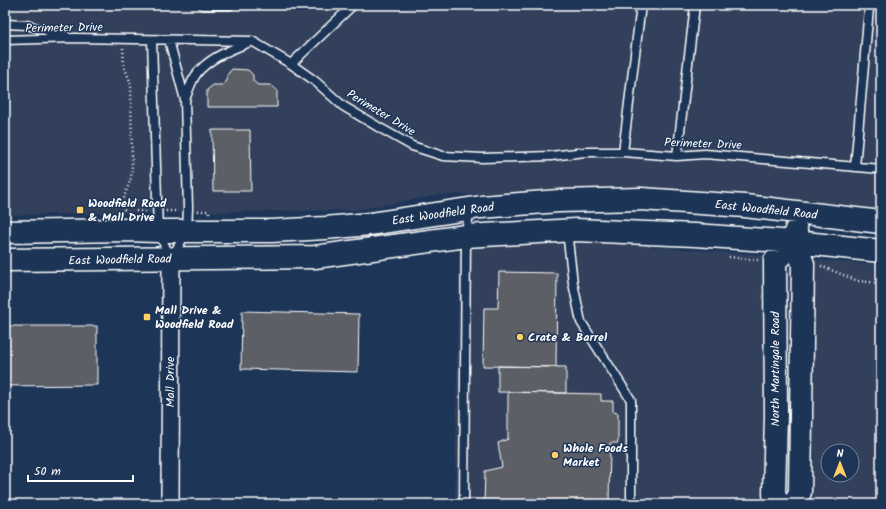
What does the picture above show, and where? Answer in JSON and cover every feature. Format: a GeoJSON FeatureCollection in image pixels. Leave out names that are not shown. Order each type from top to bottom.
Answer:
{"type":"FeatureCollection","features":[{"type":"Feature","properties":{"kind":"street","name":"East Woodfield Road"},"geometry":{"type":"LineString","coordinates":[[5,232],[125,230],[272,231],[370,224],[469,209],[559,201],[641,199],[746,206],[881,222]]}},
{"type":"Feature","properties":{"kind":"street"},"geometry":{"type":"LineString","coordinates":[[795,504],[800,492],[803,264],[795,242],[797,213]]}},
{"type":"Feature","properties":{"kind":"street","name":"East Woodfield Road"},"geometry":{"type":"LineString","coordinates":[[5,260],[315,257],[466,236],[567,230],[695,235],[795,242],[881,251]]}},
{"type":"Feature","properties":{"kind":"street","name":"North Martingale Road"},"geometry":{"type":"LineString","coordinates":[[780,504],[774,494],[776,415],[775,261],[795,242]]}},
{"type":"Feature","properties":{"kind":"street","name":"Mall Drive"},"geometry":{"type":"LineString","coordinates":[[170,504],[171,259]]}},
{"type":"Feature","properties":{"kind":"lane"},"geometry":{"type":"LineString","coordinates":[[203,5],[230,5]]}},
{"type":"Feature","properties":{"kind":"lane"},"geometry":{"type":"LineString","coordinates":[[291,64],[353,5]]}},
{"type":"Feature","properties":{"kind":"lane"},"geometry":{"type":"LineString","coordinates":[[623,152],[642,5]]}},
{"type":"Feature","properties":{"kind":"lane"},"geometry":{"type":"LineString","coordinates":[[677,156],[694,5]]}},
{"type":"Feature","properties":{"kind":"lane"},"geometry":{"type":"LineString","coordinates":[[855,167],[869,6]]}},
{"type":"Feature","properties":{"kind":"lane"},"geometry":{"type":"LineString","coordinates":[[5,24],[27,25],[74,38]]}},
{"type":"Feature","properties":{"kind":"lane","name":"Perimeter Drive"},"geometry":{"type":"LineString","coordinates":[[5,40],[74,38],[252,41],[291,64],[315,81],[343,106],[412,146],[443,156],[482,158],[551,156],[585,152],[623,152],[677,156],[705,154],[881,169]]}},
{"type":"Feature","properties":{"kind":"lane","name":"Mall Drive"},"geometry":{"type":"LineString","coordinates":[[152,40],[158,231],[171,259]]}},
{"type":"Feature","properties":{"kind":"lane","name":"Mall Drive"},"geometry":{"type":"LineString","coordinates":[[169,40],[184,100],[188,208],[187,231],[171,259]]}},
{"type":"Feature","properties":{"kind":"lane"},"geometry":{"type":"LineString","coordinates":[[184,100],[192,81],[202,68],[221,54],[252,41]]}},
{"type":"Feature","properties":{"kind":"lane"},"geometry":{"type":"LineString","coordinates":[[464,504],[466,236],[469,209]]}},
{"type":"Feature","properties":{"kind":"lane"},"geometry":{"type":"LineString","coordinates":[[567,230],[572,283],[581,322],[631,400],[631,504]]}},
{"type":"Feature","properties":{"kind":"path"},"geometry":{"type":"LineString","coordinates":[[124,60],[124,66],[131,84],[132,165],[131,178],[124,197],[124,211]]}},
{"type":"Feature","properties":{"kind":"path"},"geometry":{"type":"LineString","coordinates":[[724,256],[759,260]]}},
{"type":"Feature","properties":{"kind":"path"},"geometry":{"type":"LineString","coordinates":[[821,266],[858,281],[881,283]]}},
{"type":"Feature","properties":{"kind":"shaded area"},"geometry":{"type":"Polygon","coordinates":[[[5,5],[881,5],[881,215],[649,189],[438,195],[355,210],[5,215],[5,5]]]}},
{"type":"Feature","properties":{"kind":"shaded area"},"geometry":{"type":"Polygon","coordinates":[[[459,231],[881,265],[881,504],[455,504],[459,231]]]}},
{"type":"Feature","properties":{"kind":"building"},"geometry":{"type":"Polygon","coordinates":[[[232,69],[248,70],[253,75],[253,81],[258,85],[271,85],[277,90],[277,107],[207,107],[207,90],[213,85],[222,85],[227,81],[227,75],[232,69]]]}},
{"type":"Feature","properties":{"kind":"building"},"geometry":{"type":"Polygon","coordinates":[[[212,130],[250,130],[251,191],[213,191],[212,130]]]}},
{"type":"Feature","properties":{"kind":"building","name":"Crate & Barrel"},"geometry":{"type":"Polygon","coordinates":[[[499,272],[557,273],[556,367],[483,366],[484,308],[498,308],[499,272]]]}},
{"type":"Feature","properties":{"kind":"building"},"geometry":{"type":"Polygon","coordinates":[[[242,311],[359,314],[358,372],[241,369],[242,311]]]}},
{"type":"Feature","properties":{"kind":"building"},"geometry":{"type":"Polygon","coordinates":[[[5,326],[97,326],[97,385],[5,386],[5,326]]]}},
{"type":"Feature","properties":{"kind":"building"},"geometry":{"type":"Polygon","coordinates":[[[498,366],[566,367],[566,393],[498,392],[498,366]]]}},
{"type":"Feature","properties":{"kind":"building","name":"Whole Foods Market"},"geometry":{"type":"Polygon","coordinates":[[[508,392],[601,394],[601,401],[613,401],[613,412],[618,413],[618,443],[610,443],[609,504],[484,504],[485,471],[502,467],[498,443],[508,439],[508,392]]]}},
{"type":"Feature","properties":{"kind":"place","name":"Woodfield Road & Mall Drive"},"geometry":{"type":"Point","coordinates":[80,210]}},
{"type":"Feature","properties":{"kind":"place","name":"Mall Drive & Woodfield Road"},"geometry":{"type":"Point","coordinates":[147,317]}},
{"type":"Feature","properties":{"kind":"place","name":"Crate & Barrel"},"geometry":{"type":"Point","coordinates":[520,337]}},
{"type":"Feature","properties":{"kind":"place","name":"Whole Foods Market"},"geometry":{"type":"Point","coordinates":[555,455]}}]}
